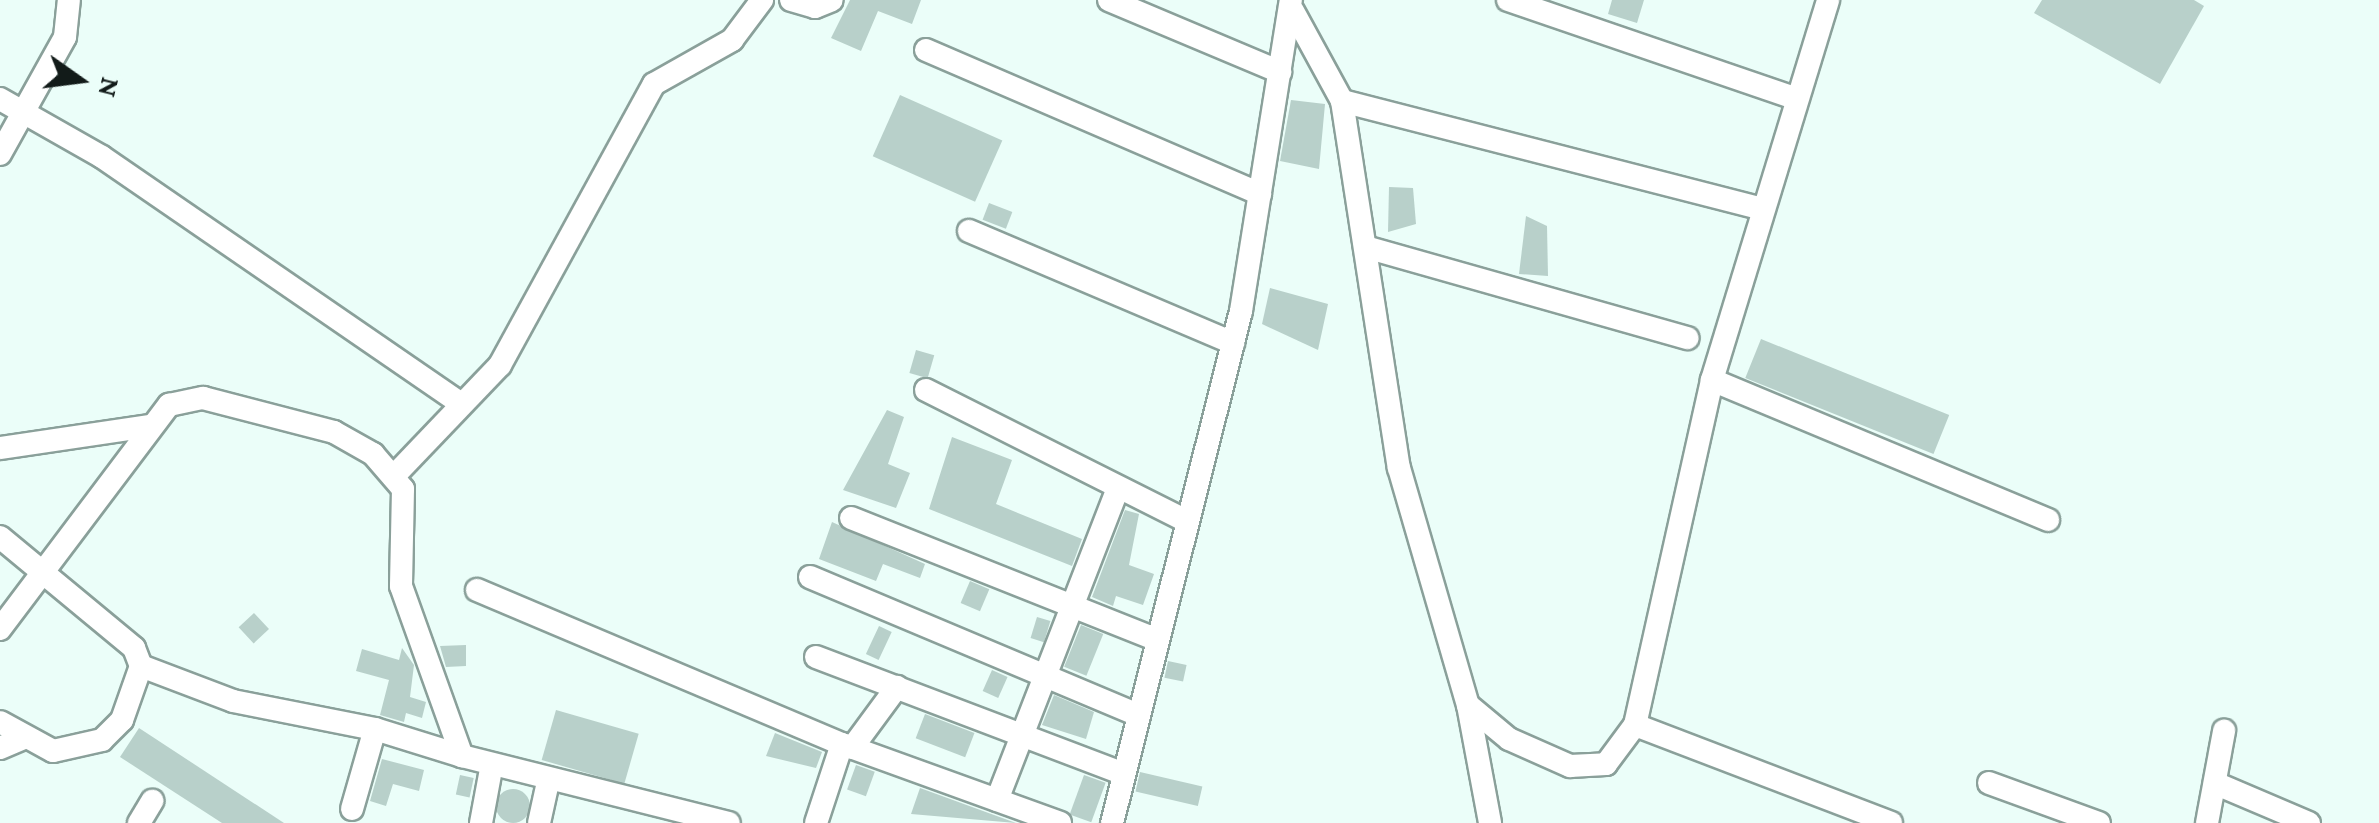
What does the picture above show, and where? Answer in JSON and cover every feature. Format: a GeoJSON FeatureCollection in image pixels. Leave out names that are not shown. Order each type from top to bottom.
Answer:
{"type":"FeatureCollection","features":[{"type":"Feature","properties":{"kind":"street"},"geometry":{"type":"LineString","coordinates":[[0,154],[64,37],[69,0]]}},
{"type":"Feature","properties":{"kind":"street"},"geometry":{"type":"LineString","coordinates":[[394,476],[539,306],[654,84],[732,40],[762,0]]}},
{"type":"Feature","properties":{"kind":"street"},"geometry":{"type":"LineString","coordinates":[[790,0],[832,0]]}},
{"type":"Feature","properties":{"kind":"street"},"geometry":{"type":"LineString","coordinates":[[1110,0],[1280,72]]}},
{"type":"Feature","properties":{"kind":"street"},"geometry":{"type":"LineString","coordinates":[[1508,0],[1796,98]]}},
{"type":"Feature","properties":{"kind":"street"},"geometry":{"type":"LineString","coordinates":[[1468,705],[1509,739],[1570,766],[1606,764],[1636,725],[1712,380],[1828,0]]}},
{"type":"Feature","properties":{"kind":"street"},"geometry":{"type":"LineString","coordinates":[[1112,823],[1233,343],[1292,6]]}},
{"type":"Feature","properties":{"kind":"street"},"geometry":{"type":"LineString","coordinates":[[1292,6],[1342,101],[1369,248],[1399,468],[1468,705],[1490,823]]}},
{"type":"Feature","properties":{"kind":"street"},"geometry":{"type":"LineString","coordinates":[[926,50],[1260,194]]}},
{"type":"Feature","properties":{"kind":"street"},"geometry":{"type":"LineString","coordinates":[[0,99],[460,403]]}},
{"type":"Feature","properties":{"kind":"street"},"geometry":{"type":"LineString","coordinates":[[1342,101],[1762,209]]}},
{"type":"Feature","properties":{"kind":"street"},"geometry":{"type":"LineString","coordinates":[[969,231],[1233,343]]}},
{"type":"Feature","properties":{"kind":"street"},"geometry":{"type":"LineString","coordinates":[[1369,248],[1688,338]]}},
{"type":"Feature","properties":{"kind":"street"},"geometry":{"type":"LineString","coordinates":[[1712,380],[2048,520]]}},
{"type":"Feature","properties":{"kind":"street"},"geometry":{"type":"LineString","coordinates":[[926,390],[1117,490],[1188,522]]}},
{"type":"Feature","properties":{"kind":"street"},"geometry":{"type":"LineString","coordinates":[[0,629],[38,569],[148,426],[169,405],[203,398],[356,441],[394,476],[406,501],[401,586],[462,756]]}},
{"type":"Feature","properties":{"kind":"street"},"geometry":{"type":"LineString","coordinates":[[0,448],[148,426]]}},
{"type":"Feature","properties":{"kind":"street"},"geometry":{"type":"LineString","coordinates":[[997,800],[1117,490]]}},
{"type":"Feature","properties":{"kind":"street"},"geometry":{"type":"LineString","coordinates":[[851,518],[1158,640]]}},
{"type":"Feature","properties":{"kind":"street"},"geometry":{"type":"LineString","coordinates":[[0,536],[134,648],[141,666],[122,720],[102,740],[63,752],[26,738],[0,722]]}},
{"type":"Feature","properties":{"kind":"street"},"geometry":{"type":"LineString","coordinates":[[810,576],[1139,715]]}},
{"type":"Feature","properties":{"kind":"street"},"geometry":{"type":"LineString","coordinates":[[477,590],[847,746],[1060,823]]}},
{"type":"Feature","properties":{"kind":"street"},"geometry":{"type":"LineString","coordinates":[[816,657],[1124,774]]}},
{"type":"Feature","properties":{"kind":"street"},"geometry":{"type":"LineString","coordinates":[[141,666],[233,700],[375,729],[492,768],[548,782],[610,812],[729,823]]}},
{"type":"Feature","properties":{"kind":"street"},"geometry":{"type":"LineString","coordinates":[[816,823],[847,746],[897,688]]}},
{"type":"Feature","properties":{"kind":"street"},"geometry":{"type":"LineString","coordinates":[[1636,725],[1891,823]]}},
{"type":"Feature","properties":{"kind":"street"},"geometry":{"type":"LineString","coordinates":[[352,808],[375,729]]}},
{"type":"Feature","properties":{"kind":"street"},"geometry":{"type":"LineString","coordinates":[[2208,823],[2224,731]]}},
{"type":"Feature","properties":{"kind":"street"},"geometry":{"type":"LineString","coordinates":[[0,748],[26,738]]}},
{"type":"Feature","properties":{"kind":"street"},"geometry":{"type":"LineString","coordinates":[[481,823],[492,768]]}},
{"type":"Feature","properties":{"kind":"street"},"geometry":{"type":"LineString","coordinates":[[540,823],[548,782]]}},
{"type":"Feature","properties":{"kind":"street"},"geometry":{"type":"LineString","coordinates":[[1989,783],[2099,823]]}},
{"type":"Feature","properties":{"kind":"street"},"geometry":{"type":"LineString","coordinates":[[2217,784],[2309,823]]}},
{"type":"Feature","properties":{"kind":"street"},"geometry":{"type":"LineString","coordinates":[[139,823],[152,801]]}},
{"type":"Feature","properties":{"kind":"building"},"geometry":{"type":"Polygon","coordinates":[[[850,0],[921,0],[912,24],[878,11],[861,51],[831,38],[850,0]]]}},
{"type":"Feature","properties":{"kind":"building"},"geometry":{"type":"Polygon","coordinates":[[[1612,0],[1644,0],[1637,23],[1608,14],[1612,0]]]}},
{"type":"Feature","properties":{"kind":"building"},"geometry":{"type":"Polygon","coordinates":[[[2042,0],[2194,0],[2204,6],[2160,84],[2034,13],[2042,0]]]}},
{"type":"Feature","properties":{"kind":"building"},"geometry":{"type":"Polygon","coordinates":[[[900,95],[1002,141],[975,202],[873,156],[900,95]]]}},
{"type":"Feature","properties":{"kind":"building"},"geometry":{"type":"Polygon","coordinates":[[[1291,100],[1325,104],[1319,169],[1280,161],[1291,100]]]}},
{"type":"Feature","properties":{"kind":"building"},"geometry":{"type":"Polygon","coordinates":[[[1389,187],[1413,188],[1416,224],[1388,232],[1389,187]]]}},
{"type":"Feature","properties":{"kind":"building"},"geometry":{"type":"Polygon","coordinates":[[[989,203],[1012,212],[1006,229],[983,220],[989,203]]]}},
{"type":"Feature","properties":{"kind":"building"},"geometry":{"type":"Polygon","coordinates":[[[1526,216],[1547,226],[1548,276],[1519,274],[1526,216]]]}},
{"type":"Feature","properties":{"kind":"building"},"geometry":{"type":"Polygon","coordinates":[[[1270,288],[1328,304],[1318,350],[1262,324],[1270,288]]]}},
{"type":"Feature","properties":{"kind":"building"},"geometry":{"type":"Polygon","coordinates":[[[1761,339],[1949,415],[1933,454],[1745,378],[1761,339]]]}},
{"type":"Feature","properties":{"kind":"building"},"geometry":{"type":"Polygon","coordinates":[[[916,350],[934,355],[928,378],[909,373],[916,350]]]}},
{"type":"Feature","properties":{"kind":"building"},"geometry":{"type":"Polygon","coordinates":[[[887,410],[904,417],[888,464],[910,473],[896,508],[843,490],[887,410]]]}},
{"type":"Feature","properties":{"kind":"building"},"geometry":{"type":"Polygon","coordinates":[[[952,437],[1012,460],[996,504],[1082,539],[1072,566],[929,509],[952,437]]]}},
{"type":"Feature","properties":{"kind":"building"},"geometry":{"type":"Polygon","coordinates":[[[1125,510],[1139,514],[1129,565],[1154,574],[1143,605],[1116,596],[1113,606],[1092,597],[1125,510]]]}},
{"type":"Feature","properties":{"kind":"building"},"geometry":{"type":"Polygon","coordinates":[[[832,522],[925,564],[920,578],[883,564],[876,581],[819,559],[832,522]]]}},
{"type":"Feature","properties":{"kind":"building"},"geometry":{"type":"Polygon","coordinates":[[[970,581],[989,589],[980,611],[961,603],[970,581]]]}},
{"type":"Feature","properties":{"kind":"building"},"geometry":{"type":"Polygon","coordinates":[[[254,613],[269,629],[254,643],[239,627],[254,613]]]}},
{"type":"Feature","properties":{"kind":"building"},"geometry":{"type":"Polygon","coordinates":[[[1037,617],[1050,621],[1044,642],[1031,638],[1037,617]]]}},
{"type":"Feature","properties":{"kind":"building"},"geometry":{"type":"Polygon","coordinates":[[[1081,625],[1103,634],[1086,676],[1064,667],[1081,625]]]}},
{"type":"Feature","properties":{"kind":"building"},"geometry":{"type":"Polygon","coordinates":[[[879,626],[892,632],[879,660],[866,654],[879,626]]]}},
{"type":"Feature","properties":{"kind":"building"},"geometry":{"type":"Polygon","coordinates":[[[466,645],[466,666],[446,667],[440,646],[466,645]]]}},
{"type":"Feature","properties":{"kind":"building"},"geometry":{"type":"Polygon","coordinates":[[[402,648],[414,665],[410,697],[426,702],[422,718],[406,713],[404,722],[380,715],[389,680],[356,671],[362,649],[399,660],[402,648]]]}},
{"type":"Feature","properties":{"kind":"building"},"geometry":{"type":"Polygon","coordinates":[[[1168,661],[1187,665],[1183,682],[1164,678],[1168,661]]]}},
{"type":"Feature","properties":{"kind":"building"},"geometry":{"type":"Polygon","coordinates":[[[992,670],[1008,677],[998,698],[983,691],[992,670]]]}},
{"type":"Feature","properties":{"kind":"building"},"geometry":{"type":"Polygon","coordinates":[[[1054,695],[1094,712],[1086,739],[1042,725],[1054,695]]]}},
{"type":"Feature","properties":{"kind":"building"},"geometry":{"type":"Polygon","coordinates":[[[556,710],[639,734],[624,784],[542,760],[556,710]]]}},
{"type":"Feature","properties":{"kind":"building"},"geometry":{"type":"Polygon","coordinates":[[[925,714],[974,733],[965,757],[916,738],[925,714]]]}},
{"type":"Feature","properties":{"kind":"building"},"geometry":{"type":"Polygon","coordinates":[[[139,728],[284,823],[222,823],[120,757],[139,728]]]}},
{"type":"Feature","properties":{"kind":"building"},"geometry":{"type":"Polygon","coordinates":[[[775,733],[822,752],[816,768],[766,756],[775,733]]]}},
{"type":"Feature","properties":{"kind":"building"},"geometry":{"type":"Polygon","coordinates":[[[382,759],[424,770],[419,791],[393,784],[386,806],[370,801],[382,759]]]}},
{"type":"Feature","properties":{"kind":"building"},"geometry":{"type":"Polygon","coordinates":[[[856,765],[875,772],[866,796],[847,789],[856,765]]]}},
{"type":"Feature","properties":{"kind":"building"},"geometry":{"type":"Polygon","coordinates":[[[1140,772],[1202,786],[1198,806],[1136,791],[1140,772]]]}},
{"type":"Feature","properties":{"kind":"building"},"geometry":{"type":"Polygon","coordinates":[[[460,775],[474,778],[470,797],[456,795],[460,775]]]}},
{"type":"Feature","properties":{"kind":"building"},"geometry":{"type":"Polygon","coordinates":[[[1084,775],[1106,783],[1091,822],[1070,814],[1084,775]]]}},
{"type":"Feature","properties":{"kind":"building"},"geometry":{"type":"Polygon","coordinates":[[[920,788],[1016,823],[911,814],[920,788]]]}},
{"type":"Feature","properties":{"kind":"building"},"geometry":{"type":"Polygon","coordinates":[[[513,789],[525,794],[530,806],[525,818],[513,823],[501,818],[496,806],[501,794],[513,789]]]}}]}
